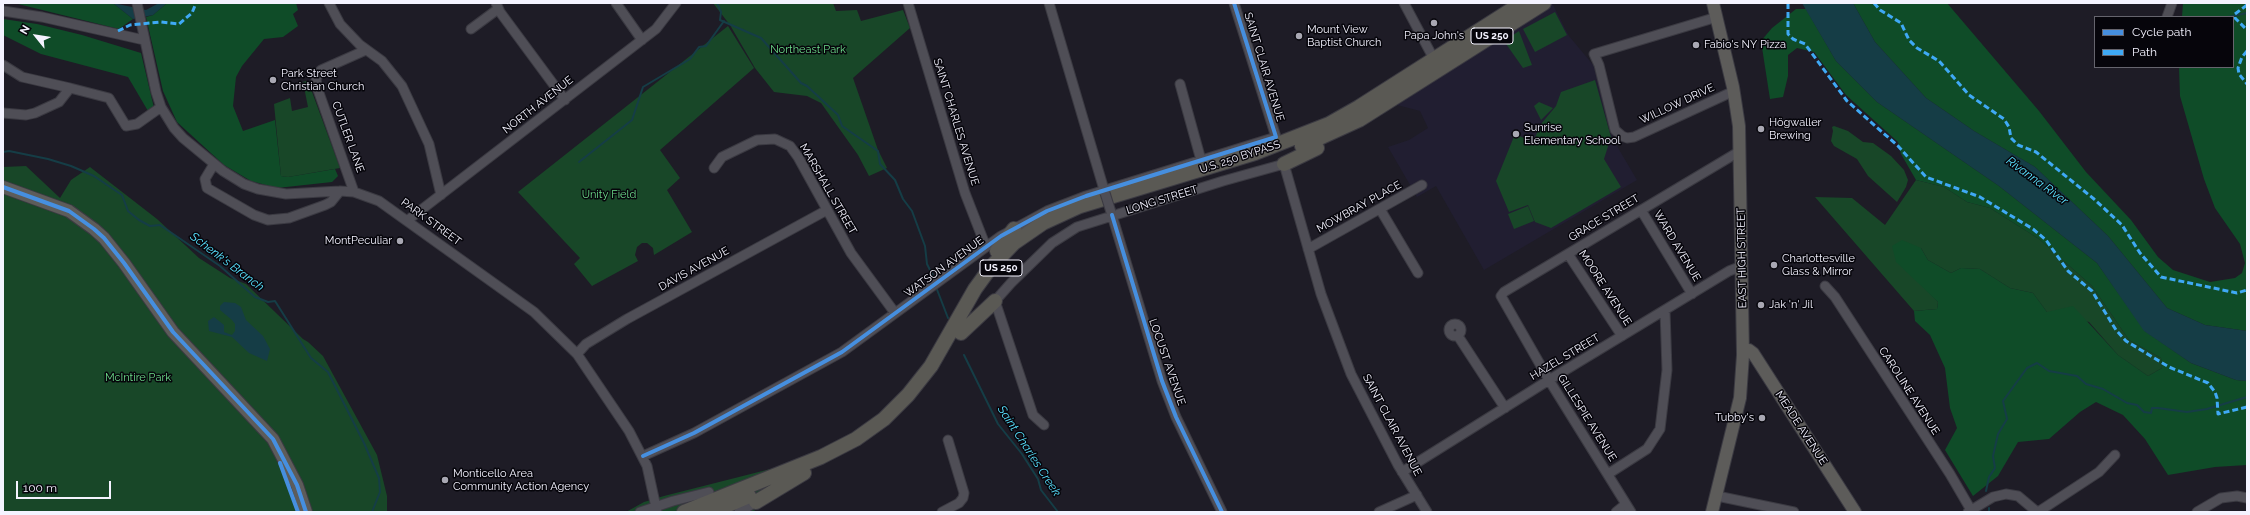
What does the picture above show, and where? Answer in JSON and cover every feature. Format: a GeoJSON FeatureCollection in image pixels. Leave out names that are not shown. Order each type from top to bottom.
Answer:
{"type":"FeatureCollection","features":[{"type":"Feature","properties":{"kind":"highway","name":"US 250"},"geometry":{"type":"LineString","coordinates":[[1437,64],[1522,3]]}},
{"type":"Feature","properties":{"kind":"highway","name":"US 250"},"geometry":{"type":"LineString","coordinates":[[712,512],[848,453],[894,421],[931,381],[961,333],[980,297],[999,270],[1023,246],[1052,227],[1083,214],[1290,151],[1359,114],[1437,64],[1544,3]]}},
{"type":"Feature","properties":{"kind":"highway"},"geometry":{"type":"LineString","coordinates":[[1276,137],[1324,121],[1344,111],[1359,114]]}},
{"type":"Feature","properties":{"kind":"highway"},"geometry":{"type":"LineString","coordinates":[[1284,164],[1330,141],[1359,114]]}},
{"type":"Feature","properties":{"kind":"highway","name":"U.S. 250 BYPASS"},"geometry":{"type":"LineString","coordinates":[[979,282],[1010,247],[1043,223],[1080,206],[1292,140],[1329,124],[1359,114]]}},
{"type":"Feature","properties":{"kind":"highway"},"geometry":{"type":"LineString","coordinates":[[979,282],[998,249],[1014,228]]}},
{"type":"Feature","properties":{"kind":"highway","name":"US 250"},"geometry":{"type":"LineString","coordinates":[[684,512],[784,472],[856,439],[895,409],[931,366],[979,282]]}},
{"type":"Feature","properties":{"kind":"highway"},"geometry":{"type":"LineString","coordinates":[[961,333],[996,300]]}},
{"type":"Feature","properties":{"kind":"highway"},"geometry":{"type":"LineString","coordinates":[[709,492],[784,472]]}},
{"type":"Feature","properties":{"kind":"highway"},"geometry":{"type":"LineString","coordinates":[[756,502],[804,473]]}},
{"type":"Feature","properties":{"kind":"main road","name":"EAST HIGH STREET"},"geometry":{"type":"LineString","coordinates":[[1712,512],[1740,398],[1743,350],[1740,152],[1734,91],[1713,3]]}},
{"type":"Feature","properties":{"kind":"main road"},"geometry":{"type":"LineString","coordinates":[[3,187],[58,206],[94,229],[117,254],[173,332],[204,367],[255,418],[273,439],[284,457],[297,485],[306,512]]}},
{"type":"Feature","properties":{"kind":"main road","name":"MEADE AVENUE"},"geometry":{"type":"LineString","coordinates":[[1743,350],[1749,350],[1753,353],[1855,512]]}},
{"type":"Feature","properties":{"kind":"main road"},"geometry":{"type":"LineString","coordinates":[[255,418],[279,461],[298,512]]}},
{"type":"Feature","properties":{"kind":"street","name":"PARK STREET"},"geometry":{"type":"LineString","coordinates":[[137,3],[144,40],[161,107],[183,138],[214,164],[244,184],[273,193],[354,192],[380,201],[534,312],[577,354],[629,431],[643,456],[651,480],[657,509]]}},
{"type":"Feature","properties":{"kind":"street"},"geometry":{"type":"LineString","coordinates":[[329,3],[340,24],[366,50],[387,67],[402,86],[427,139],[441,195]]}},
{"type":"Feature","properties":{"kind":"street"},"geometry":{"type":"LineString","coordinates":[[616,3],[642,40]]}},
{"type":"Feature","properties":{"kind":"street","name":"NORTH AVENUE"},"geometry":{"type":"LineString","coordinates":[[408,220],[642,40],[664,22],[676,3]]}},
{"type":"Feature","properties":{"kind":"street","name":"SAINT CHARLES AVENUE"},"geometry":{"type":"LineString","coordinates":[[908,3],[965,193],[986,247]]}},
{"type":"Feature","properties":{"kind":"street","name":"LOCUST AVENUE"},"geometry":{"type":"LineString","coordinates":[[1049,3],[1162,381],[1176,417],[1222,512]]}},
{"type":"Feature","properties":{"kind":"street","name":"SAINT CLAIR AVENUE"},"geometry":{"type":"LineString","coordinates":[[1234,3],[1276,137]]}},
{"type":"Feature","properties":{"kind":"street"},"geometry":{"type":"LineString","coordinates":[[1404,3],[1437,64]]}},
{"type":"Feature","properties":{"kind":"street"},"geometry":{"type":"LineString","coordinates":[[2167,16],[2172,3]]}},
{"type":"Feature","properties":{"kind":"street"},"geometry":{"type":"LineString","coordinates":[[471,29],[497,6],[565,100]]}},
{"type":"Feature","properties":{"kind":"street"},"geometry":{"type":"LineString","coordinates":[[3,11],[42,17],[144,40]]}},
{"type":"Feature","properties":{"kind":"street","name":"WILLOW DRIVE"},"geometry":{"type":"LineString","coordinates":[[1717,16],[1594,54],[1599,65],[1616,130],[1622,136],[1627,138],[1634,137],[1734,91]]}},
{"type":"Feature","properties":{"kind":"street","name":"CUTLER LANE"},"geometry":{"type":"LineString","coordinates":[[354,192],[316,79],[321,70],[366,50]]}},
{"type":"Feature","properties":{"kind":"street"},"geometry":{"type":"LineString","coordinates":[[3,65],[22,76],[109,98],[126,126],[130,127],[137,124],[161,107]]}},
{"type":"Feature","properties":{"kind":"street"},"geometry":{"type":"LineString","coordinates":[[1180,84],[1201,160]]}},
{"type":"Feature","properties":{"kind":"street"},"geometry":{"type":"LineString","coordinates":[[3,113],[26,115],[35,113],[59,102],[70,88]]}},
{"type":"Feature","properties":{"kind":"street","name":"WATSON AVENUE"},"geometry":{"type":"LineString","coordinates":[[643,456],[694,433],[795,379],[854,345],[895,313],[1014,228],[1066,202],[1276,137]]}},
{"type":"Feature","properties":{"kind":"street","name":"MARSHALL STREET"},"geometry":{"type":"LineString","coordinates":[[714,168],[722,157],[757,140],[768,138],[783,142],[795,151],[851,253],[895,313]]}},
{"type":"Feature","properties":{"kind":"street","name":"GRACE STREET"},"geometry":{"type":"LineString","coordinates":[[1511,316],[1501,298],[1502,294],[1740,152]]}},
{"type":"Feature","properties":{"kind":"street"},"geometry":{"type":"LineString","coordinates":[[214,164],[205,179],[208,188],[254,215],[268,220],[289,218],[325,205],[330,202],[340,191]]}},
{"type":"Feature","properties":{"kind":"street","name":"SAINT CLAIR AVENUE"},"geometry":{"type":"LineString","coordinates":[[1284,164],[1322,294],[1351,374],[1402,472],[1427,512]]}},
{"type":"Feature","properties":{"kind":"street","name":"LONG STREET"},"geometry":{"type":"LineString","coordinates":[[996,300],[1027,265],[1052,243],[1077,227],[1111,214],[1284,164]]}},
{"type":"Feature","properties":{"kind":"street","name":"MOWBRAY PLACE"},"geometry":{"type":"LineString","coordinates":[[1308,249],[1422,185]]}},
{"type":"Feature","properties":{"kind":"street"},"geometry":{"type":"LineString","coordinates":[[1380,209],[1418,273]]}},
{"type":"Feature","properties":{"kind":"street","name":"DAVIS AVENUE"},"geometry":{"type":"LineString","coordinates":[[577,354],[586,344],[627,319],[827,210]]}},
{"type":"Feature","properties":{"kind":"street","name":"WARD AVENUE"},"geometry":{"type":"LineString","coordinates":[[1641,210],[1692,294]]}},
{"type":"Feature","properties":{"kind":"street","name":"MOORE AVENUE"},"geometry":{"type":"LineString","coordinates":[[1568,254],[1622,336]]}},
{"type":"Feature","properties":{"kind":"street","name":"HAZEL STREET"},"geometry":{"type":"LineString","coordinates":[[1402,472],[1549,380],[1729,271],[1742,266]]}},
{"type":"Feature","properties":{"kind":"street","name":"CAROLINE AVENUE"},"geometry":{"type":"LineString","coordinates":[[1825,286],[1835,297],[1950,474],[1969,511]]}},
{"type":"Feature","properties":{"kind":"street"},"geometry":{"type":"LineString","coordinates":[[996,300],[1033,415],[1044,425]]}},
{"type":"Feature","properties":{"kind":"street"},"geometry":{"type":"LineString","coordinates":[[1608,474],[1647,449],[1660,428],[1667,370],[1668,343],[1664,311]]}},
{"type":"Feature","properties":{"kind":"street","name":"GILLESPIE AVENUE"},"geometry":{"type":"LineString","coordinates":[[1511,316],[1629,508]]}},
{"type":"Feature","properties":{"kind":"street"},"geometry":{"type":"LineString","coordinates":[[1458,336],[1505,408]]}},
{"type":"Feature","properties":{"kind":"street"},"geometry":{"type":"LineString","coordinates":[[942,512],[959,503],[963,498],[964,493],[948,440]]}},
{"type":"Feature","properties":{"kind":"street"},"geometry":{"type":"LineString","coordinates":[[1969,511],[1993,497],[2006,494],[2018,496],[2037,512],[2099,472],[2115,455]]}},
{"type":"Feature","properties":{"kind":"street"},"geometry":{"type":"LineString","coordinates":[[640,512],[657,509],[709,492]]}},
{"type":"Feature","properties":{"kind":"street"},"geometry":{"type":"LineString","coordinates":[[1379,512],[1417,495]]}},
{"type":"Feature","properties":{"kind":"street"},"geometry":{"type":"LineString","coordinates":[[1717,496],[1794,512]]}},
{"type":"Feature","properties":{"kind":"street"},"geometry":{"type":"LineString","coordinates":[[2197,512],[2221,498],[2237,496],[2247,498]]}},
{"type":"Feature","properties":{"kind":"street"},"geometry":{"type":"LineString","coordinates":[[739,512],[756,502]]}},
{"type":"Feature","properties":{"kind":"street"},"geometry":{"type":"LineString","coordinates":[[1616,512],[1629,508]]}},
{"type":"Feature","properties":{"kind":"shaded area","name":"Sunrise Elementary School"},"geometry":{"type":"Polygon","coordinates":[[[1552,3],[1569,36],[1594,66],[1614,141],[1637,180],[1484,270],[1436,186],[1417,197],[1388,147],[1409,140],[1428,128],[1420,111],[1397,105],[1552,3]]]}},
{"type":"Feature","properties":{"kind":"green space"},"geometry":{"type":"Polygon","coordinates":[[[14,3],[113,3],[133,19],[119,29],[14,3]]]}},
{"type":"Feature","properties":{"kind":"green space"},"geometry":{"type":"Polygon","coordinates":[[[167,3],[296,3],[298,10],[293,14],[298,26],[283,37],[264,39],[242,66],[236,77],[233,106],[243,131],[275,120],[281,176],[288,177],[335,169],[338,176],[332,182],[277,188],[251,181],[224,165],[177,122],[163,91],[146,17],[153,15],[167,3]]]}},
{"type":"Feature","properties":{"kind":"green space","name":"Northeast Park"},"geometry":{"type":"Polygon","coordinates":[[[713,3],[833,3],[836,11],[857,10],[861,21],[903,10],[910,28],[853,78],[878,150],[887,168],[869,176],[858,155],[821,103],[807,96],[774,92],[755,68],[730,25],[713,3]]]}},
{"type":"Feature","properties":{"kind":"green space"},"geometry":{"type":"Polygon","coordinates":[[[1853,3],[1947,3],[2039,111],[2086,172],[2131,220],[2158,257],[2173,270],[2210,282],[2235,278],[2242,273],[2245,263],[2240,244],[2215,208],[2204,179],[2180,96],[2179,68],[2234,68],[2234,16],[2182,16],[2183,3],[2247,3],[2247,331],[2205,325],[2167,308],[2108,236],[2035,167],[1974,131],[1926,98],[1875,42],[1853,3]]]}},
{"type":"Feature","properties":{"kind":"green space"},"geometry":{"type":"Polygon","coordinates":[[[1796,9],[1806,9],[1836,61],[1877,102],[1999,186],[2097,263],[2145,331],[2191,363],[2236,380],[2247,381],[2247,465],[2215,467],[2168,475],[2145,439],[2123,415],[2096,402],[2080,412],[2049,439],[2018,442],[1998,476],[1973,496],[1945,450],[1957,428],[1950,408],[1945,368],[1930,335],[1915,321],[1914,311],[1937,309],[1938,302],[1896,262],[1892,246],[1902,240],[1921,248],[1928,260],[1951,273],[1961,268],[1980,269],[2010,288],[2033,293],[2047,312],[2073,306],[2118,355],[2148,376],[2162,368],[2161,358],[2129,340],[2092,286],[2039,239],[1990,208],[1967,202],[1944,187],[1916,180],[1901,154],[1898,142],[1846,95],[1814,52],[1797,48],[1788,55],[1788,76],[1783,97],[1770,99],[1761,41],[1772,28],[1796,9]]]}},
{"type":"Feature","properties":{"kind":"green space"},"geometry":{"type":"Polygon","coordinates":[[[1555,12],[1567,35],[1535,52],[1523,29],[1555,12]]]}},
{"type":"Feature","properties":{"kind":"green space"},"geometry":{"type":"Polygon","coordinates":[[[3,19],[37,24],[82,35],[141,53],[154,108],[148,111],[128,77],[41,54],[3,35],[3,19]]]}},
{"type":"Feature","properties":{"kind":"green space","name":"Unity Field"},"geometry":{"type":"Polygon","coordinates":[[[728,26],[754,68],[660,150],[680,178],[667,190],[692,232],[654,255],[653,248],[647,243],[642,243],[637,247],[635,255],[638,261],[592,286],[574,264],[580,258],[518,192],[728,26]]]}},
{"type":"Feature","properties":{"kind":"green space"},"geometry":{"type":"Polygon","coordinates":[[[1519,31],[1532,65],[1523,68],[1504,41],[1519,31]]]}},
{"type":"Feature","properties":{"kind":"green space"},"geometry":{"type":"Polygon","coordinates":[[[1595,80],[1611,137],[1604,159],[1621,187],[1551,228],[1535,222],[1528,205],[1509,212],[1496,181],[1515,134],[1533,142],[1541,124],[1556,106],[1561,92],[1595,80]]]}},
{"type":"Feature","properties":{"kind":"green space"},"geometry":{"type":"Polygon","coordinates":[[[308,81],[340,168],[288,177],[281,176],[274,104],[290,98],[292,111],[308,107],[303,82],[308,81]]]}},
{"type":"Feature","properties":{"kind":"green space"},"geometry":{"type":"Polygon","coordinates":[[[1539,102],[1553,108],[1541,120],[1534,106],[1539,102]]]}},
{"type":"Feature","properties":{"kind":"green space"},"geometry":{"type":"Polygon","coordinates":[[[1834,126],[1848,131],[1863,142],[1873,143],[1891,156],[1904,170],[1908,180],[1906,187],[1897,202],[1868,176],[1857,159],[1834,146],[1831,141],[1833,131],[1832,127],[1834,126]]]}},
{"type":"Feature","properties":{"kind":"green space","name":"McIntire Park"},"geometry":{"type":"Polygon","coordinates":[[[26,166],[60,198],[71,180],[90,167],[157,219],[199,258],[230,278],[246,284],[303,339],[323,356],[377,455],[387,496],[387,512],[3,512],[3,167],[26,166]]]}},
{"type":"Feature","properties":{"kind":"green space"},"geometry":{"type":"Polygon","coordinates":[[[1916,180],[1944,187],[1967,202],[1990,208],[2039,239],[2092,286],[2129,340],[2161,358],[2162,368],[2148,376],[2118,355],[2089,322],[2047,312],[2033,293],[2010,288],[1980,269],[1961,268],[1951,273],[1928,260],[1921,248],[1920,283],[1938,302],[1937,309],[1914,311],[1815,197],[1852,198],[1885,225],[1916,180]]]}},
{"type":"Feature","properties":{"kind":"green space"},"geometry":{"type":"Polygon","coordinates":[[[1528,206],[1534,221],[1514,229],[1508,214],[1528,206]]]}},
{"type":"Feature","properties":{"kind":"green space"},"geometry":{"type":"Polygon","coordinates":[[[794,463],[802,482],[752,512],[626,512],[644,502],[664,496],[794,463]]]}},
{"type":"Feature","properties":{"kind":"water"},"geometry":{"type":"Polygon","coordinates":[[[113,3],[146,10],[159,3],[167,3],[153,15],[133,19],[113,3]]]}},
{"type":"Feature","properties":{"kind":"water","name":"Rivanna River"},"geometry":{"type":"Polygon","coordinates":[[[1802,3],[1853,3],[1875,42],[1926,98],[1974,131],[2035,167],[2108,236],[2167,308],[2205,325],[2247,331],[2247,381],[2236,380],[2191,363],[2144,331],[2097,263],[1999,186],[1877,102],[1836,61],[1802,3]]]}},
{"type":"Feature","properties":{"kind":"water"},"geometry":{"type":"Polygon","coordinates":[[[224,302],[235,303],[241,307],[246,320],[263,336],[270,349],[267,361],[249,353],[232,337],[209,331],[208,321],[214,317],[224,325],[224,332],[232,335],[235,331],[235,324],[220,310],[220,306],[224,302]]]}},
{"type":"Feature","properties":{"kind":"waterway","name":"Saint Charles Creek"},"geometry":{"type":"LineString","coordinates":[[717,3],[721,12],[720,20],[761,38],[801,83],[807,86],[838,115],[842,126],[878,151],[880,164],[895,180],[903,199],[912,211],[925,246],[927,264],[934,278]]}},
{"type":"Feature","properties":{"kind":"waterway"},"geometry":{"type":"LineString","coordinates":[[2233,16],[2247,13]]}},
{"type":"Feature","properties":{"kind":"waterway"},"geometry":{"type":"LineString","coordinates":[[579,162],[632,120],[643,87],[690,59],[699,47],[706,46],[724,21]]}},
{"type":"Feature","properties":{"kind":"waterway","name":"Schenk's Branch"},"geometry":{"type":"LineString","coordinates":[[3,152],[9,151],[48,159],[71,166],[94,176],[122,195],[128,211],[139,220],[150,226],[160,225],[220,266],[255,297],[268,302],[275,301],[311,358],[328,372],[364,443],[379,478],[380,492],[372,512]]}},
{"type":"Feature","properties":{"kind":"waterway","name":"Saint Charles Creek"},"geometry":{"type":"LineString","coordinates":[[936,287],[948,318]]}},
{"type":"Feature","properties":{"kind":"waterway","name":"Saint Charles Creek"},"geometry":{"type":"LineString","coordinates":[[964,355],[998,424],[1022,454],[1038,479],[1041,490],[1058,512]]}},
{"type":"Feature","properties":{"kind":"waterway"},"geometry":{"type":"LineString","coordinates":[[1986,491],[1989,477],[1995,468],[1993,456],[1998,434],[2007,419],[2003,401],[2027,368],[2037,363],[2049,371],[2077,376],[2086,384],[2103,389],[2127,403],[2137,405],[2144,412],[2151,413],[2152,408],[2187,412],[2207,409],[2247,397]]}},
{"type":"Feature","properties":{"kind":"marked path"},"geometry":{"type":"LineString","coordinates":[[118,31],[130,25],[161,22],[179,24],[192,13],[196,3]]}},
{"type":"Feature","properties":{"kind":"marked path"},"geometry":{"type":"LineString","coordinates":[[1788,3],[1788,34],[1793,39],[1805,44],[1847,101],[1898,146],[1926,177],[1980,197],[2033,229],[2046,240],[2068,271],[2092,291],[2116,330],[2126,341],[2169,367],[2208,383],[2215,392],[2217,398],[2218,414],[2247,407]]}},
{"type":"Feature","properties":{"kind":"marked path"},"geometry":{"type":"LineString","coordinates":[[1874,3],[1880,10],[1901,23],[1909,40],[1917,48],[1939,61],[1969,95],[2004,119],[2009,127],[2011,138],[2018,145],[2036,152],[2094,199],[2122,225],[2140,253],[2161,277],[2237,293],[2247,290]]}},
{"type":"Feature","properties":{"kind":"marked path"},"geometry":{"type":"LineString","coordinates":[[2247,5],[2235,14],[2235,18],[2247,30]]}},
{"type":"Feature","properties":{"kind":"marked path"},"geometry":{"type":"LineString","coordinates":[[2247,51],[2242,57],[2238,68],[2239,74],[2247,84]]}},
{"type":"Feature","properties":{"kind":"cycle path"},"geometry":{"type":"LineString","coordinates":[[643,456],[694,433],[842,352],[1001,236],[1047,211],[1086,196],[1276,137],[1234,3]]}},
{"type":"Feature","properties":{"kind":"cycle path"},"geometry":{"type":"LineString","coordinates":[[3,187],[69,211],[104,238],[124,263],[173,332],[273,439],[297,485],[306,512]]}},
{"type":"Feature","properties":{"kind":"cycle path"},"geometry":{"type":"LineString","coordinates":[[1112,215],[1162,381],[1176,417],[1222,512]]}},
{"type":"Feature","properties":{"kind":"cycle path"},"geometry":{"type":"LineString","coordinates":[[280,463],[298,512]]}},
{"type":"Feature","properties":{"kind":"place","name":"Papa John's"},"geometry":{"type":"Point","coordinates":[1434,23]}},
{"type":"Feature","properties":{"kind":"place","name":"Mount View Baptist Church"},"geometry":{"type":"Point","coordinates":[1299,36]}},
{"type":"Feature","properties":{"kind":"place","name":"Fabio's NY Pizza"},"geometry":{"type":"Point","coordinates":[1696,45]}},
{"type":"Feature","properties":{"kind":"place","name":"Park Street Christian Church"},"geometry":{"type":"Point","coordinates":[273,80]}},
{"type":"Feature","properties":{"kind":"place","name":"Högwaller Brewing"},"geometry":{"type":"Point","coordinates":[1761,129]}},
{"type":"Feature","properties":{"kind":"place","name":"Sunrise Elementary School"},"geometry":{"type":"Point","coordinates":[1516,134]}},
{"type":"Feature","properties":{"kind":"place","name":"MontPeculiar"},"geometry":{"type":"Point","coordinates":[400,241]}},
{"type":"Feature","properties":{"kind":"place","name":"Charlottesville Glass & Mirror"},"geometry":{"type":"Point","coordinates":[1774,265]}},
{"type":"Feature","properties":{"kind":"place","name":"Jak 'n' Jil"},"geometry":{"type":"Point","coordinates":[1761,305]}},
{"type":"Feature","properties":{"kind":"place","name":"Tubby's"},"geometry":{"type":"Point","coordinates":[1762,418]}},
{"type":"Feature","properties":{"kind":"place","name":"Monticello Area Community Action Agency"},"geometry":{"type":"Point","coordinates":[445,480]}}]}
